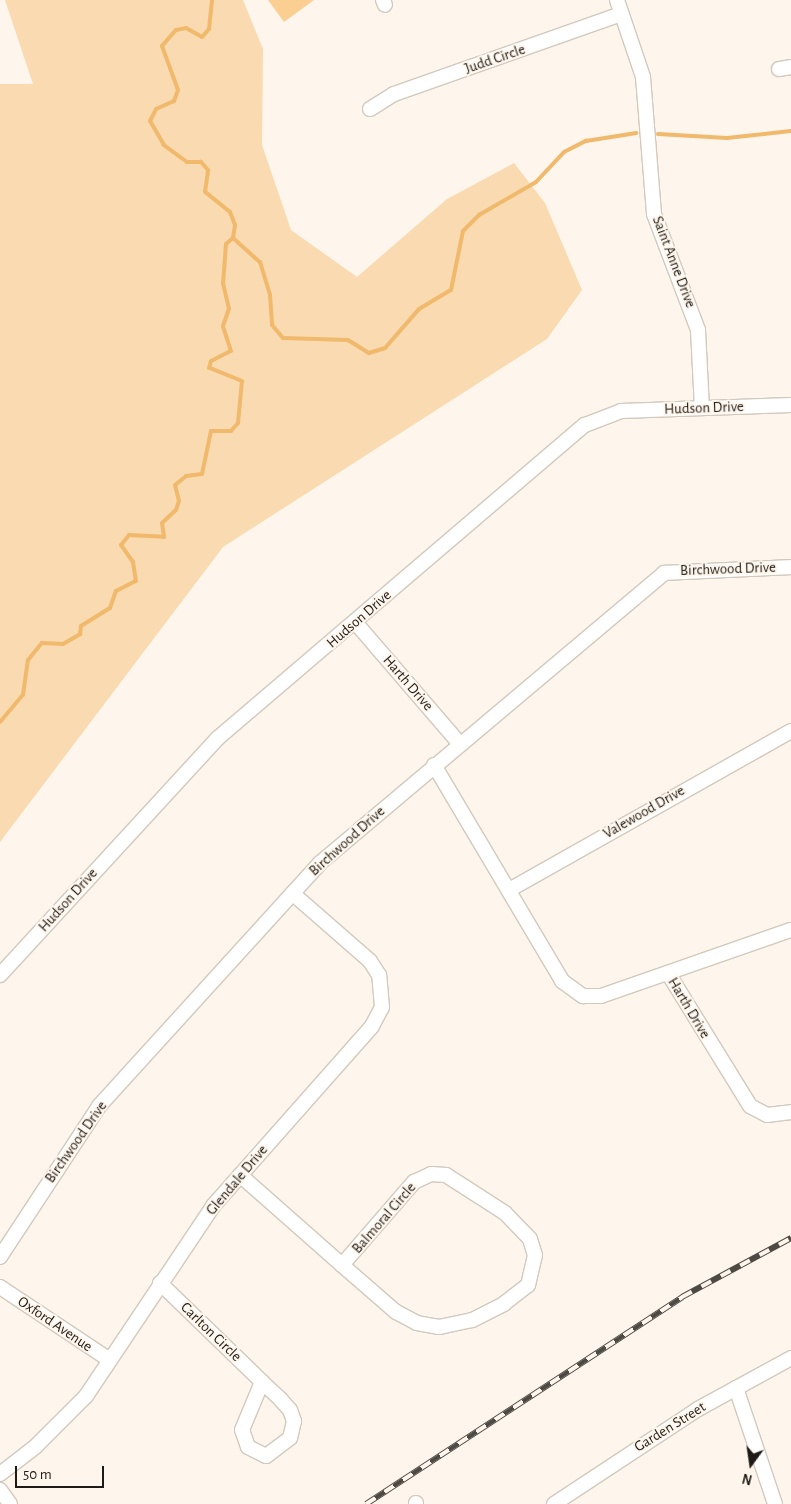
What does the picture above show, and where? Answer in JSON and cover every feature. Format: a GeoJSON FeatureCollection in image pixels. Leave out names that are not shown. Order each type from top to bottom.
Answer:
{"type":"FeatureCollection","features":[{"type":"Feature","properties":{"kind":"street","name":"Saint Anne Drive"},"geometry":{"type":"LineString","coordinates":[[617,0],[643,77],[654,214],[698,330],[702,408]]}},
{"type":"Feature","properties":{"kind":"street","name":"Judd Circle"},"geometry":{"type":"LineString","coordinates":[[370,109],[394,94],[621,14]]}},
{"type":"Feature","properties":{"kind":"street","name":"Hudson Drive"},"geometry":{"type":"LineString","coordinates":[[0,976],[218,738],[585,425],[622,411],[791,405]]}},
{"type":"Feature","properties":{"kind":"street","name":"Birchwood Drive"},"geometry":{"type":"LineString","coordinates":[[0,1257],[99,1106],[292,893],[434,764],[664,573],[791,567]]}},
{"type":"Feature","properties":{"kind":"street","name":"Harth Drive"},"geometry":{"type":"LineString","coordinates":[[356,622],[460,744]]}},
{"type":"Feature","properties":{"kind":"street","name":"Valewood Drive"},"geometry":{"type":"LineString","coordinates":[[512,895],[791,731]]}},
{"type":"Feature","properties":{"kind":"street","name":"Harth Drive"},"geometry":{"type":"LineString","coordinates":[[434,764],[562,981],[583,996],[601,996],[668,973],[750,1106],[767,1115],[791,1112]]}},
{"type":"Feature","properties":{"kind":"street","name":"Glendale Drive"},"geometry":{"type":"LineString","coordinates":[[0,1474],[65,1420],[110,1360],[160,1283],[240,1175],[372,1026],[382,1008],[380,975],[370,961],[292,893]]}},
{"type":"Feature","properties":{"kind":"street"},"geometry":{"type":"LineString","coordinates":[[668,973],[791,930]]}},
{"type":"Feature","properties":{"kind":"street","name":"Balmoral Circle"},"geometry":{"type":"LineString","coordinates":[[240,1175],[342,1265],[396,1312],[417,1323],[438,1327],[472,1320],[504,1304],[528,1286],[535,1255],[530,1239],[504,1212],[446,1175],[431,1174],[414,1182],[342,1265]]}},
{"type":"Feature","properties":{"kind":"street","name":"Carlton Circle"},"geometry":{"type":"LineString","coordinates":[[160,1283],[262,1382],[294,1421],[290,1438],[266,1456],[248,1446],[242,1430],[262,1382]]}},
{"type":"Feature","properties":{"kind":"street","name":"Oxford Avenue"},"geometry":{"type":"LineString","coordinates":[[0,1287],[110,1360]]}},
{"type":"Feature","properties":{"kind":"street","name":"Garden Street"},"geometry":{"type":"LineString","coordinates":[[554,1504],[736,1388],[791,1358]]}},
{"type":"Feature","properties":{"kind":"street"},"geometry":{"type":"LineString","coordinates":[[736,1388],[775,1504]]}},
{"type":"Feature","properties":{"kind":"street"},"geometry":{"type":"LineString","coordinates":[[0,1490],[10,1504]]}},
{"type":"Feature","properties":{"kind":"shaded area"},"geometry":{"type":"Polygon","coordinates":[[[5,0],[243,0],[263,49],[262,145],[291,230],[357,277],[447,199],[514,163],[545,203],[582,290],[547,339],[223,547],[0,842],[0,84],[33,84],[5,0]]]}},
{"type":"Feature","properties":{"kind":"building"},"geometry":{"type":"Polygon","coordinates":[[[268,0],[314,0],[284,22],[268,0]]]}},
{"type":"Feature","properties":{"kind":"waterway"},"geometry":{"type":"LineString","coordinates":[[0,722],[23,695],[28,660],[42,643],[63,644],[80,634],[81,626],[110,608],[116,591],[136,581],[133,562],[121,545],[129,535],[164,537],[162,523],[176,510],[179,501],[175,485],[186,476],[202,474],[211,431],[231,431],[238,423],[242,381],[209,368],[211,361],[231,351],[223,326],[229,309],[223,284],[226,244],[233,238],[235,225],[230,212],[205,192],[208,170],[201,162],[187,162],[164,145],[150,121],[156,109],[174,101],[178,90],[162,46],[176,30],[186,28],[202,37],[209,29],[212,0]]}},
{"type":"Feature","properties":{"kind":"waterway"},"geometry":{"type":"LineString","coordinates":[[658,134],[727,138],[791,131]]}},
{"type":"Feature","properties":{"kind":"waterway"},"geometry":{"type":"LineString","coordinates":[[233,238],[260,262],[270,295],[272,325],[283,338],[348,340],[369,353],[385,348],[419,309],[451,290],[463,231],[479,215],[536,182],[564,152],[586,141],[636,133]]}},
{"type":"Feature","properties":{"kind":"railway"},"geometry":{"type":"LineString","coordinates":[[366,1504],[682,1297],[791,1238]]}}]}
